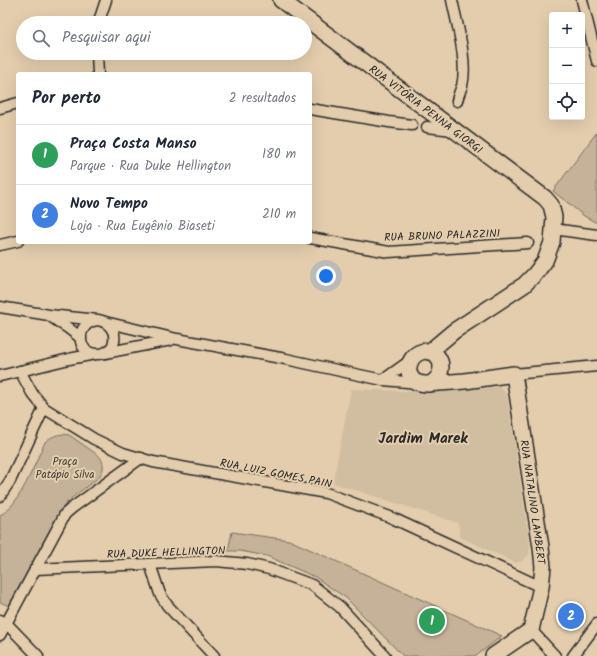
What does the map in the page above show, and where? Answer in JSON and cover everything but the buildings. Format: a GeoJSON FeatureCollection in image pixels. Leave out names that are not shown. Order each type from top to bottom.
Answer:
{"type":"FeatureCollection","features":[{"type":"Feature","properties":{"kind":"street"},"geometry":{"type":"LineString","coordinates":[[101,16],[106,0]]}},
{"type":"Feature","properties":{"kind":"street","name":"RUA VITÓRIA PENNA GIORGI"},"geometry":{"type":"LineString","coordinates":[[281,0],[302,16]]}},
{"type":"Feature","properties":{"kind":"street"},"geometry":{"type":"LineString","coordinates":[[452,0],[464,65],[462,85],[457,100]]}},
{"type":"Feature","properties":{"kind":"street"},"geometry":{"type":"LineString","coordinates":[[582,0],[597,61]]}},
{"type":"Feature","properties":{"kind":"street","name":"RUA VITÓRIA PENNA GIORGI"},"geometry":{"type":"LineString","coordinates":[[312,23],[545,198],[551,205],[554,217],[552,242],[545,261],[524,285],[454,331],[436,359]]}},
{"type":"Feature","properties":{"kind":"street"},"geometry":{"type":"LineString","coordinates":[[97,60],[98,72]]}},
{"type":"Feature","properties":{"kind":"street"},"geometry":{"type":"LineString","coordinates":[[0,108],[16,104]]}},
{"type":"Feature","properties":{"kind":"street"},"geometry":{"type":"LineString","coordinates":[[312,109],[412,125]]}},
{"type":"Feature","properties":{"kind":"street"},"geometry":{"type":"LineString","coordinates":[[427,127],[453,130]]}},
{"type":"Feature","properties":{"kind":"street"},"geometry":{"type":"LineString","coordinates":[[553,229],[597,235]]}},
{"type":"Feature","properties":{"kind":"street","name":"RUA BRUNO PALAZZINI"},"geometry":{"type":"LineString","coordinates":[[312,238],[389,252],[528,243]]}},
{"type":"Feature","properties":{"kind":"street"},"geometry":{"type":"LineString","coordinates":[[0,245],[16,241]]}},
{"type":"Feature","properties":{"kind":"street"},"geometry":{"type":"LineString","coordinates":[[0,308],[102,321],[177,339],[286,359],[350,374],[384,380],[426,384],[597,366]]}},
{"type":"Feature","properties":{"kind":"street"},"geometry":{"type":"LineString","coordinates":[[49,315],[81,338]]}},
{"type":"Feature","properties":{"kind":"street"},"geometry":{"type":"LineString","coordinates":[[94,321],[102,321],[108,324],[112,329],[114,339],[113,345],[105,353],[98,354],[84,348],[81,338],[82,330],[87,324],[94,321]]}},
{"type":"Feature","properties":{"kind":"street"},"geometry":{"type":"LineString","coordinates":[[0,376],[68,359],[177,339]]}},
{"type":"Feature","properties":{"kind":"street"},"geometry":{"type":"LineString","coordinates":[[68,359],[84,348]]}},
{"type":"Feature","properties":{"kind":"street"},"geometry":{"type":"LineString","coordinates":[[384,380],[411,360],[413,356],[421,352],[436,359],[450,379],[465,380]]}},
{"type":"Feature","properties":{"kind":"street"},"geometry":{"type":"LineString","coordinates":[[411,360],[409,370],[410,375],[416,382],[426,384],[438,378],[440,374],[436,359]]}},
{"type":"Feature","properties":{"kind":"street","name":"RUA LUIZ GOMES PAIN"},"geometry":{"type":"LineString","coordinates":[[20,371],[32,393],[44,408],[94,439],[123,453],[172,465],[326,493],[390,517],[541,587]]}},
{"type":"Feature","properties":{"kind":"street","name":"RUA NATALINO LAMBERT"},"geometry":{"type":"LineString","coordinates":[[514,374],[543,567],[541,587],[531,630]]}},
{"type":"Feature","properties":{"kind":"street"},"geometry":{"type":"LineString","coordinates":[[0,496],[10,481],[44,408]]}},
{"type":"Feature","properties":{"kind":"street"},"geometry":{"type":"LineString","coordinates":[[0,635],[3,622],[35,569],[65,514],[141,458]]}},
{"type":"Feature","properties":{"kind":"street","name":"RUA DUKE HELLINGTON"},"geometry":{"type":"LineString","coordinates":[[35,569],[216,561],[247,564],[269,569],[312,585],[340,607],[385,656]]}},
{"type":"Feature","properties":{"kind":"street"},"geometry":{"type":"LineString","coordinates":[[150,564],[160,594],[167,605],[214,656]]}},
{"type":"Feature","properties":{"kind":"street"},"geometry":{"type":"LineString","coordinates":[[3,622],[38,656]]}},
{"type":"Feature","properties":{"kind":"street"},"geometry":{"type":"LineString","coordinates":[[573,656],[597,624]]}},
{"type":"Feature","properties":{"kind":"street"},"geometry":{"type":"LineString","coordinates":[[494,656],[531,630],[556,656]]}},
{"type":"Feature","properties":{"kind":"shaded area"},"geometry":{"type":"Polygon","coordinates":[[[499,386],[507,395],[530,545],[529,555],[522,561],[516,563],[460,537],[458,523],[333,483],[351,389],[430,392],[499,386]]]}},
{"type":"Feature","properties":{"kind":"green space"},"geometry":{"type":"Polygon","coordinates":[[[597,132],[597,223],[584,216],[553,191],[597,132]]]}},
{"type":"Feature","properties":{"kind":"green space","name":"Praça Patápio Silva"},"geometry":{"type":"Polygon","coordinates":[[[63,434],[69,435],[98,455],[102,460],[103,469],[98,478],[69,500],[59,513],[9,606],[0,602],[0,515],[14,503],[26,483],[45,442],[53,436],[63,434]]]}},
{"type":"Feature","properties":{"kind":"green space"},"geometry":{"type":"Polygon","coordinates":[[[232,532],[289,540],[502,636],[476,656],[403,656],[346,598],[315,577],[267,556],[240,551],[228,551],[232,532]]]}},
{"type":"Feature","properties":{"kind":"place","name":"Novo Tempo"},"geometry":{"type":"Point","coordinates":[571,616]}},
{"type":"Feature","properties":{"kind":"place","name":"Praça Costa Manso"},"geometry":{"type":"Point","coordinates":[432,621]}},
{"type":"Feature","properties":{"kind":"district","name":"Jardim Marek"},"geometry":{"type":"Point","coordinates":[423,438]}}]}
